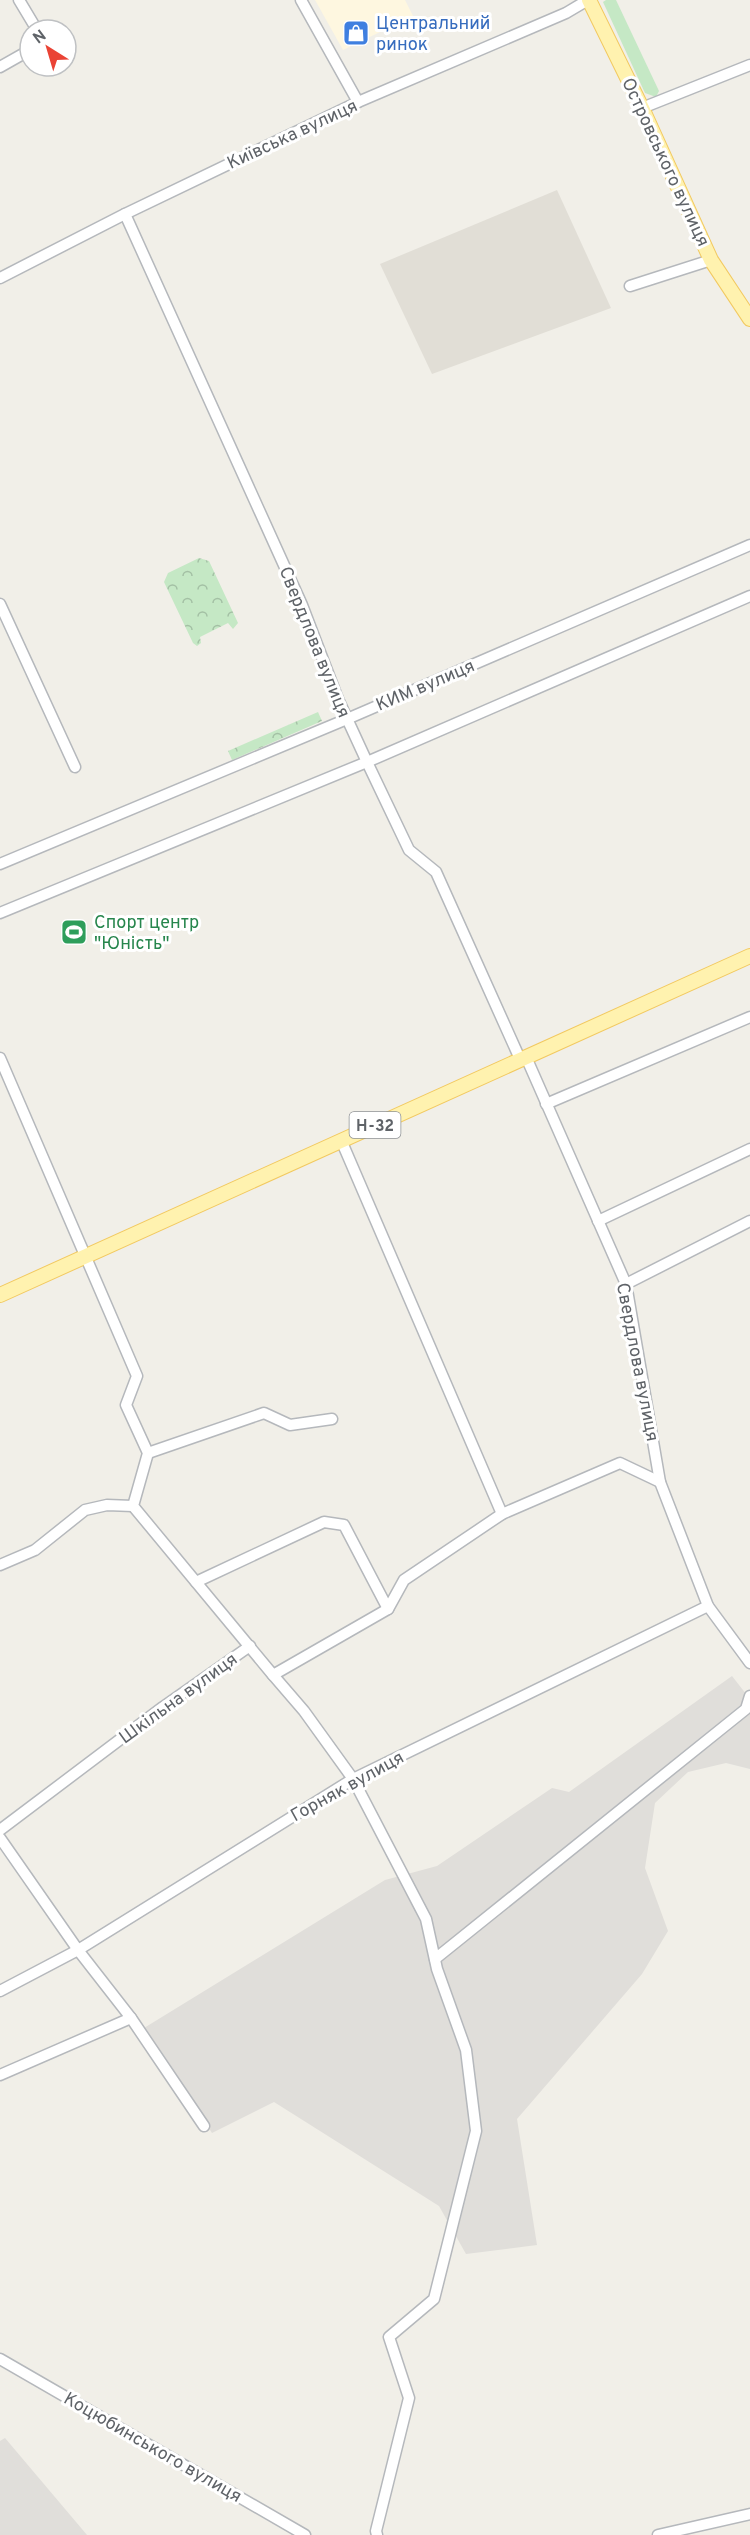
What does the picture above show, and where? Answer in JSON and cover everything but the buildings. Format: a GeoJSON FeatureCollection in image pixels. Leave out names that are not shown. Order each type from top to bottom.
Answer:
{"type":"FeatureCollection","features":[{"type":"Feature","properties":{"kind":"main road","name":"Островського вулиця"},"geometry":{"type":"LineString","coordinates":[[588,0],[642,108],[711,260],[749,317]]}},
{"type":"Feature","properties":{"kind":"main road","name":"Н-32"},"geometry":{"type":"LineString","coordinates":[[0,1294],[750,956]]}},
{"type":"Feature","properties":{"kind":"street"},"geometry":{"type":"LineString","coordinates":[[20,0],[30,18]]}},
{"type":"Feature","properties":{"kind":"street"},"geometry":{"type":"LineString","coordinates":[[301,0],[358,102]]}},
{"type":"Feature","properties":{"kind":"street","name":"Київська вулиця"},"geometry":{"type":"LineString","coordinates":[[0,278],[125,214],[358,102],[566,13],[588,0]]}},
{"type":"Feature","properties":{"kind":"street"},"geometry":{"type":"LineString","coordinates":[[0,67],[18,57]]}},
{"type":"Feature","properties":{"kind":"street"},"geometry":{"type":"LineString","coordinates":[[642,108],[750,65]]}},
{"type":"Feature","properties":{"kind":"street","name":"Свердлова вулиця"},"geometry":{"type":"LineString","coordinates":[[125,214],[302,605],[347,719],[367,762],[409,850],[436,872],[546,1104],[626,1284],[660,1482],[708,1606],[750,1663]]}},
{"type":"Feature","properties":{"kind":"street"},"geometry":{"type":"LineString","coordinates":[[630,286],[711,260]]}},
{"type":"Feature","properties":{"kind":"street","name":"КИМ вулиця"},"geometry":{"type":"LineString","coordinates":[[0,864],[347,719],[750,545]]}},
{"type":"Feature","properties":{"kind":"street"},"geometry":{"type":"LineString","coordinates":[[0,913],[367,762],[750,596]]}},
{"type":"Feature","properties":{"kind":"street"},"geometry":{"type":"LineString","coordinates":[[0,604],[75,767]]}},
{"type":"Feature","properties":{"kind":"street"},"geometry":{"type":"LineString","coordinates":[[546,1104],[750,1017]]}},
{"type":"Feature","properties":{"kind":"street"},"geometry":{"type":"LineString","coordinates":[[0,1058],[137,1376],[126,1405],[148,1453],[133,1506]]}},
{"type":"Feature","properties":{"kind":"street"},"geometry":{"type":"LineString","coordinates":[[341,1140],[502,1514]]}},
{"type":"Feature","properties":{"kind":"street"},"geometry":{"type":"LineString","coordinates":[[598,1221],[750,1149]]}},
{"type":"Feature","properties":{"kind":"street"},"geometry":{"type":"LineString","coordinates":[[626,1284],[750,1221]]}},
{"type":"Feature","properties":{"kind":"street"},"geometry":{"type":"LineString","coordinates":[[148,1453],[264,1413],[290,1425],[332,1419]]}},
{"type":"Feature","properties":{"kind":"street"},"geometry":{"type":"LineString","coordinates":[[273,1675],[388,1609],[404,1580],[502,1514],[620,1462],[660,1482]]}},
{"type":"Feature","properties":{"kind":"street"},"geometry":{"type":"LineString","coordinates":[[0,1565],[34,1550],[85,1510],[107,1505],[133,1506],[250,1646]]}},
{"type":"Feature","properties":{"kind":"street"},"geometry":{"type":"LineString","coordinates":[[196,1582],[324,1522],[344,1525],[388,1609]]}},
{"type":"Feature","properties":{"kind":"street","name":"Горняк вулиця"},"geometry":{"type":"LineString","coordinates":[[0,1991],[78,1950],[353,1779],[708,1606]]}},
{"type":"Feature","properties":{"kind":"street","name":"Шкільна вулиця"},"geometry":{"type":"LineString","coordinates":[[0,1830],[163,1707],[250,1646],[304,1711],[353,1779],[426,1918],[435,1959],[466,2050],[476,2131],[434,2299],[389,2337],[409,2398],[376,2531],[377,2535]]}},
{"type":"Feature","properties":{"kind":"street"},"geometry":{"type":"LineString","coordinates":[[435,1959],[746,1709],[750,1696]]}},
{"type":"Feature","properties":{"kind":"street"},"geometry":{"type":"LineString","coordinates":[[0,1838],[78,1950],[131,2018],[204,2127]]}},
{"type":"Feature","properties":{"kind":"street"},"geometry":{"type":"LineString","coordinates":[[0,2075],[131,2018]]}},
{"type":"Feature","properties":{"kind":"street","name":"Коцюбинського вулиця"},"geometry":{"type":"LineString","coordinates":[[0,2360],[305,2535]]}},
{"type":"Feature","properties":{"kind":"street"},"geometry":{"type":"LineString","coordinates":[[658,2535],[750,2514]]}},
{"type":"Feature","properties":{"kind":"shaded area","name":"Центральний ринок"},"geometry":{"type":"Polygon","coordinates":[[[315,0],[405,0],[413,16],[343,50],[315,0]]]}},
{"type":"Feature","properties":{"kind":"shaded area"},"geometry":{"type":"Polygon","coordinates":[[[557,190],[611,308],[432,374],[380,264],[557,190]]]}},
{"type":"Feature","properties":{"kind":"shaded area"},"geometry":{"type":"Polygon","coordinates":[[[732,1676],[750,1699],[750,1769],[726,1763],[688,1772],[655,1803],[645,1868],[668,1931],[642,1974],[517,2119],[537,2245],[466,2254],[439,2206],[274,2102],[212,2133],[144,2028],[385,1880],[437,1866],[552,1788],[569,1792],[732,1676]]]}},
{"type":"Feature","properties":{"kind":"shaded area"},"geometry":{"type":"Polygon","coordinates":[[[5,2438],[87,2535],[0,2535],[0,2441],[5,2438]]]}},
{"type":"Feature","properties":{"kind":"green space"},"geometry":{"type":"Polygon","coordinates":[[[616,0],[659,91],[656,97],[645,93],[603,2],[616,0]]]}},
{"type":"Feature","properties":{"kind":"green space"},"geometry":{"type":"Polygon","coordinates":[[[199,558],[209,561],[238,623],[233,629],[228,623],[200,637],[201,643],[197,646],[193,643],[164,582],[168,573],[199,558]]]}},
{"type":"Feature","properties":{"kind":"green space"},"geometry":{"type":"Polygon","coordinates":[[[318,712],[322,721],[232,760],[228,751],[318,712]]]}},
{"type":"Feature","properties":{"kind":"place","name":"Центральний ринок"},"geometry":{"type":"Point","coordinates":[356,33]}},
{"type":"Feature","properties":{"kind":"place","name":"Спорт центр \"Юність\""},"geometry":{"type":"Point","coordinates":[74,932]}}]}
